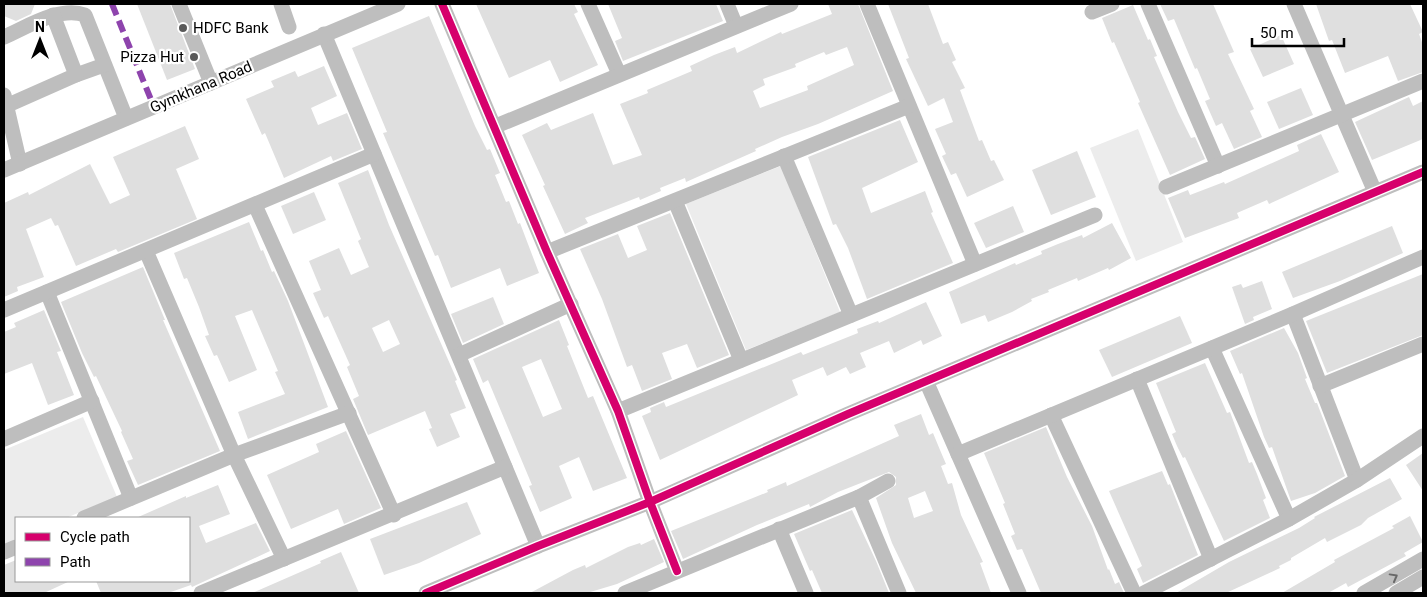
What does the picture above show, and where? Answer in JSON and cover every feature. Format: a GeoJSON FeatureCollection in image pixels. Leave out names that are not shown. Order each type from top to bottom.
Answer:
{"type":"FeatureCollection","features":[{"type":"Feature","properties":{"kind":"street"},"geometry":{"type":"LineString","coordinates":[[281,4],[289,27]]}},
{"type":"Feature","properties":{"kind":"street","name":"Gymkhana Road"},"geometry":{"type":"LineString","coordinates":[[4,170],[398,4]]}},
{"type":"Feature","properties":{"kind":"street"},"geometry":{"type":"LineString","coordinates":[[442,4],[618,411],[650,502],[678,571]]}},
{"type":"Feature","properties":{"kind":"street"},"geometry":{"type":"LineString","coordinates":[[588,4],[619,74]]}},
{"type":"Feature","properties":{"kind":"street"},"geometry":{"type":"LineString","coordinates":[[726,4],[736,26]]}},
{"type":"Feature","properties":{"kind":"street"},"geometry":{"type":"LineString","coordinates":[[496,126],[791,4]]}},
{"type":"Feature","properties":{"kind":"street"},"geometry":{"type":"LineString","coordinates":[[867,4],[974,264]]}},
{"type":"Feature","properties":{"kind":"street"},"geometry":{"type":"LineString","coordinates":[[1092,12],[1112,4]]}},
{"type":"Feature","properties":{"kind":"street"},"geometry":{"type":"LineString","coordinates":[[1148,4],[1218,166]]}},
{"type":"Feature","properties":{"kind":"street"},"geometry":{"type":"LineString","coordinates":[[1294,4],[1375,192]]}},
{"type":"Feature","properties":{"kind":"street"},"geometry":{"type":"LineString","coordinates":[[184,5],[211,83]]}},
{"type":"Feature","properties":{"kind":"street"},"geometry":{"type":"LineString","coordinates":[[4,37],[53,16],[71,13],[85,15],[126,118]]}},
{"type":"Feature","properties":{"kind":"street"},"geometry":{"type":"LineString","coordinates":[[53,16],[76,75]]}},
{"type":"Feature","properties":{"kind":"street"},"geometry":{"type":"LineString","coordinates":[[324,34],[538,546]]}},
{"type":"Feature","properties":{"kind":"street"},"geometry":{"type":"LineString","coordinates":[[20,164],[5,100],[104,65]]}},
{"type":"Feature","properties":{"kind":"street"},"geometry":{"type":"LineString","coordinates":[[1166,187],[1341,116],[1423,80]]}},
{"type":"Feature","properties":{"kind":"street"},"geometry":{"type":"LineString","coordinates":[[548,252],[909,106]]}},
{"type":"Feature","properties":{"kind":"street"},"geometry":{"type":"LineString","coordinates":[[4,310],[374,154]]}},
{"type":"Feature","properties":{"kind":"street"},"geometry":{"type":"LineString","coordinates":[[784,156],[850,315]]}},
{"type":"Feature","properties":{"kind":"street"},"geometry":{"type":"LineString","coordinates":[[426,593],[650,502],[926,381],[1423,172]]}},
{"type":"Feature","properties":{"kind":"street"},"geometry":{"type":"LineString","coordinates":[[675,200],[741,360]]}},
{"type":"Feature","properties":{"kind":"street"},"geometry":{"type":"LineString","coordinates":[[255,205],[394,514]]}},
{"type":"Feature","properties":{"kind":"street"},"geometry":{"type":"LineString","coordinates":[[618,411],[1095,215]]}},
{"type":"Feature","properties":{"kind":"street"},"geometry":{"type":"LineString","coordinates":[[146,251],[234,455],[284,559]]}},
{"type":"Feature","properties":{"kind":"street"},"geometry":{"type":"LineString","coordinates":[[958,454],[1293,314],[1423,257]]}},
{"type":"Feature","properties":{"kind":"street"},"geometry":{"type":"LineString","coordinates":[[47,292],[131,498]]}},
{"type":"Feature","properties":{"kind":"street"},"geometry":{"type":"LineString","coordinates":[[459,355],[571,304]]}},
{"type":"Feature","properties":{"kind":"street"},"geometry":{"type":"LineString","coordinates":[[1293,314],[1357,480]]}},
{"type":"Feature","properties":{"kind":"street"},"geometry":{"type":"LineString","coordinates":[[1320,386],[1423,344]]}},
{"type":"Feature","properties":{"kind":"street"},"geometry":{"type":"LineString","coordinates":[[1212,348],[1290,519]]}},
{"type":"Feature","properties":{"kind":"street"},"geometry":{"type":"LineString","coordinates":[[1137,379],[1211,559]]}},
{"type":"Feature","properties":{"kind":"street"},"geometry":{"type":"LineString","coordinates":[[926,381],[1019,593]]}},
{"type":"Feature","properties":{"kind":"street"},"geometry":{"type":"LineString","coordinates":[[4,439],[92,401]]}},
{"type":"Feature","properties":{"kind":"street"},"geometry":{"type":"LineString","coordinates":[[86,517],[234,455],[349,413]]}},
{"type":"Feature","properties":{"kind":"street"},"geometry":{"type":"LineString","coordinates":[[1051,415],[1134,593]]}},
{"type":"Feature","properties":{"kind":"street"},"geometry":{"type":"LineString","coordinates":[[1144,593],[1290,519],[1357,480],[1423,436]]}},
{"type":"Feature","properties":{"kind":"street"},"geometry":{"type":"LineString","coordinates":[[201,593],[505,467]]}},
{"type":"Feature","properties":{"kind":"street"},"geometry":{"type":"LineString","coordinates":[[625,593],[653,588],[678,571],[859,497],[888,482]]}},
{"type":"Feature","properties":{"kind":"street"},"geometry":{"type":"LineString","coordinates":[[859,497],[899,593]]}},
{"type":"Feature","properties":{"kind":"street"},"geometry":{"type":"LineString","coordinates":[[779,529],[806,593]]}},
{"type":"Feature","properties":{"kind":"street"},"geometry":{"type":"LineString","coordinates":[[1364,593],[1423,559]]}},
{"type":"Feature","properties":{"kind":"street"},"geometry":{"type":"LineString","coordinates":[[1396,593],[1423,577]]}},
{"type":"Feature","properties":{"kind":"shaded area"},"geometry":{"type":"Polygon","coordinates":[[[1138,129],[1183,242],[1136,261],[1090,148],[1138,129]]]}},
{"type":"Feature","properties":{"kind":"shaded area"},"geometry":{"type":"Polygon","coordinates":[[[781,166],[840,312],[746,350],[686,204],[781,166]]]}},
{"type":"Feature","properties":{"kind":"shaded area"},"geometry":{"type":"Polygon","coordinates":[[[83,417],[117,497],[68,517],[15,517],[15,539],[4,544],[4,450],[83,417]]]}},
{"type":"Feature","properties":{"kind":"building"},"geometry":{"type":"Polygon","coordinates":[[[4,4],[35,4],[31,14],[16,21],[4,16],[4,4]]]}},
{"type":"Feature","properties":{"kind":"building"},"geometry":{"type":"Polygon","coordinates":[[[137,4],[170,4],[195,69],[167,80],[137,4]]]}},
{"type":"Feature","properties":{"kind":"building"},"geometry":{"type":"Polygon","coordinates":[[[476,4],[574,4],[578,12],[574,14],[598,65],[560,82],[550,60],[509,78],[476,4]]]}},
{"type":"Feature","properties":{"kind":"building"},"geometry":{"type":"Polygon","coordinates":[[[608,4],[716,4],[723,21],[623,61],[615,41],[622,38],[608,4]]]}},
{"type":"Feature","properties":{"kind":"building"},"geometry":{"type":"Polygon","coordinates":[[[828,4],[858,4],[893,91],[818,124],[782,137],[755,149],[756,151],[686,182],[685,178],[660,188],[661,191],[640,200],[639,197],[585,218],[588,223],[565,234],[522,135],[547,123],[551,130],[593,113],[613,165],[642,155],[620,104],[648,93],[647,90],[692,71],[690,66],[714,55],[735,47],[737,53],[781,32],[782,34],[832,14],[828,4]],[[847,47],[826,55],[824,52],[795,64],[796,67],[763,79],[765,85],[753,91],[760,108],[808,90],[807,86],[854,65],[847,47]]]}},
{"type":"Feature","properties":{"kind":"building"},"geometry":{"type":"Polygon","coordinates":[[[888,4],[928,4],[943,44],[948,42],[956,60],[952,62],[965,88],[960,90],[979,141],[982,140],[991,161],[994,160],[1004,180],[967,197],[956,173],[951,175],[942,156],[946,154],[935,129],[953,122],[944,98],[928,106],[906,59],[909,58],[888,4]]]}},
{"type":"Feature","properties":{"kind":"building"},"geometry":{"type":"Polygon","coordinates":[[[1160,4],[1213,4],[1234,52],[1228,54],[1254,109],[1250,111],[1262,137],[1234,149],[1222,123],[1216,126],[1205,101],[1210,99],[1197,68],[1195,69],[1174,19],[1168,21],[1160,4]]]}},
{"type":"Feature","properties":{"kind":"building"},"geometry":{"type":"Polygon","coordinates":[[[1316,4],[1410,4],[1423,32],[1419,34],[1423,45],[1423,72],[1398,81],[1388,56],[1345,73],[1332,40],[1329,41],[1316,4]]]}},
{"type":"Feature","properties":{"kind":"building"},"geometry":{"type":"Polygon","coordinates":[[[1133,5],[1148,40],[1150,39],[1157,56],[1154,57],[1178,112],[1191,138],[1195,137],[1205,159],[1170,175],[1102,18],[1133,5]]]}},
{"type":"Feature","properties":{"kind":"building"},"geometry":{"type":"Polygon","coordinates":[[[429,16],[475,126],[487,150],[490,149],[500,173],[495,175],[506,202],[509,201],[518,224],[520,223],[539,273],[507,286],[500,268],[451,288],[438,255],[435,256],[383,133],[387,132],[352,48],[429,16]]]}},
{"type":"Feature","properties":{"kind":"building"},"geometry":{"type":"Polygon","coordinates":[[[1281,35],[1294,64],[1263,77],[1250,49],[1281,35]]]}},
{"type":"Feature","properties":{"kind":"building"},"geometry":{"type":"Polygon","coordinates":[[[324,66],[337,96],[311,108],[318,125],[347,113],[362,149],[333,161],[331,156],[284,178],[265,133],[262,135],[246,99],[274,87],[271,81],[295,71],[298,77],[324,66]]]}},
{"type":"Feature","properties":{"kind":"building"},"geometry":{"type":"Polygon","coordinates":[[[1301,88],[1313,115],[1279,129],[1267,102],[1301,88]]]}},
{"type":"Feature","properties":{"kind":"building"},"geometry":{"type":"Polygon","coordinates":[[[1409,97],[1413,106],[1423,101],[1423,139],[1372,160],[1355,122],[1409,97]]]}},
{"type":"Feature","properties":{"kind":"building"},"geometry":{"type":"Polygon","coordinates":[[[900,120],[918,162],[862,188],[871,213],[925,191],[933,212],[931,213],[953,263],[867,299],[848,248],[836,224],[833,225],[808,157],[900,120]]]}},
{"type":"Feature","properties":{"kind":"building"},"geometry":{"type":"Polygon","coordinates":[[[185,126],[199,159],[176,169],[197,219],[118,252],[116,249],[76,266],[58,225],[55,226],[51,218],[26,229],[44,277],[17,287],[18,291],[4,297],[4,203],[28,192],[29,195],[90,164],[110,204],[130,195],[113,157],[185,126]]]}},
{"type":"Feature","properties":{"kind":"building"},"geometry":{"type":"Polygon","coordinates":[[[1321,134],[1339,172],[1269,204],[1267,200],[1237,213],[1239,218],[1185,238],[1168,198],[1188,190],[1190,195],[1224,182],[1225,184],[1299,151],[1297,145],[1321,134]]]}},
{"type":"Feature","properties":{"kind":"building"},"geometry":{"type":"Polygon","coordinates":[[[1077,151],[1096,197],[1051,215],[1032,170],[1077,151]]]}},
{"type":"Feature","properties":{"kind":"building"},"geometry":{"type":"Polygon","coordinates":[[[368,170],[389,225],[457,380],[455,381],[466,408],[450,414],[460,437],[437,447],[429,429],[432,428],[425,411],[368,435],[353,399],[359,396],[347,367],[350,365],[328,316],[324,318],[313,293],[321,290],[309,261],[339,248],[351,275],[369,267],[358,241],[361,239],[338,183],[368,170]],[[389,320],[372,328],[383,352],[400,344],[389,320]]]}},
{"type":"Feature","properties":{"kind":"building"},"geometry":{"type":"Polygon","coordinates":[[[314,192],[326,220],[293,234],[281,206],[314,192]]]}},
{"type":"Feature","properties":{"kind":"building"},"geometry":{"type":"Polygon","coordinates":[[[1013,206],[1024,232],[986,248],[974,223],[1013,206]]]}},
{"type":"Feature","properties":{"kind":"building"},"geometry":{"type":"Polygon","coordinates":[[[670,213],[729,355],[697,368],[687,344],[662,353],[672,379],[642,391],[632,365],[627,367],[602,299],[580,249],[618,234],[628,258],[647,250],[637,226],[670,213]]]}},
{"type":"Feature","properties":{"kind":"building"},"geometry":{"type":"Polygon","coordinates":[[[249,222],[261,251],[263,250],[272,272],[274,271],[288,301],[328,407],[248,439],[238,412],[285,394],[275,372],[278,371],[252,310],[235,316],[257,370],[229,382],[217,355],[214,356],[205,336],[209,335],[199,307],[187,278],[184,279],[174,253],[249,222]]]}},
{"type":"Feature","properties":{"kind":"building"},"geometry":{"type":"Polygon","coordinates":[[[1112,223],[1131,258],[1109,270],[1108,268],[1078,281],[1077,278],[1048,290],[1049,292],[1031,299],[1032,301],[1012,312],[988,322],[985,315],[961,324],[949,292],[1015,263],[1016,265],[1042,254],[1041,251],[1058,244],[1082,235],[1083,238],[1112,223]]]}},
{"type":"Feature","properties":{"kind":"building"},"geometry":{"type":"Polygon","coordinates":[[[1392,226],[1403,253],[1340,281],[1293,298],[1282,272],[1392,226]]]}},
{"type":"Feature","properties":{"kind":"building"},"geometry":{"type":"Polygon","coordinates":[[[143,267],[165,320],[163,320],[220,451],[138,485],[127,461],[133,459],[122,431],[96,376],[94,377],[82,353],[61,302],[143,267]]]}},
{"type":"Feature","properties":{"kind":"building"},"geometry":{"type":"Polygon","coordinates":[[[1423,274],[1423,335],[1327,373],[1306,321],[1423,274]]]}},
{"type":"Feature","properties":{"kind":"building"},"geometry":{"type":"Polygon","coordinates":[[[1262,281],[1272,309],[1253,317],[1254,320],[1245,324],[1232,287],[1241,284],[1243,288],[1262,281]]]}},
{"type":"Feature","properties":{"kind":"building"},"geometry":{"type":"Polygon","coordinates":[[[493,297],[504,324],[463,343],[451,314],[493,297]]]}},
{"type":"Feature","properties":{"kind":"building"},"geometry":{"type":"Polygon","coordinates":[[[926,302],[942,336],[923,345],[921,340],[894,353],[889,341],[860,353],[866,367],[850,374],[846,367],[827,376],[823,367],[792,380],[798,395],[660,460],[642,416],[651,412],[650,408],[664,402],[666,407],[801,352],[803,355],[858,333],[857,329],[878,321],[879,323],[926,302]]]}},
{"type":"Feature","properties":{"kind":"building"},"geometry":{"type":"Polygon","coordinates":[[[44,310],[61,351],[57,352],[74,395],[48,405],[32,363],[4,374],[4,332],[16,327],[14,323],[44,310]]]}},
{"type":"Feature","properties":{"kind":"building"},"geometry":{"type":"Polygon","coordinates":[[[1180,316],[1192,343],[1112,377],[1099,350],[1180,316]]]}},
{"type":"Feature","properties":{"kind":"building"},"geometry":{"type":"Polygon","coordinates":[[[559,320],[569,345],[567,346],[588,398],[593,396],[627,478],[593,491],[579,457],[559,466],[572,498],[540,512],[529,486],[532,485],[488,380],[483,383],[473,359],[559,320]],[[541,359],[522,367],[543,417],[562,409],[541,359]]]}},
{"type":"Feature","properties":{"kind":"building"},"geometry":{"type":"Polygon","coordinates":[[[1284,328],[1298,353],[1307,378],[1305,379],[1315,403],[1317,403],[1345,476],[1315,493],[1291,501],[1272,447],[1269,448],[1264,437],[1242,373],[1240,374],[1230,351],[1284,328]]]}},
{"type":"Feature","properties":{"kind":"building"},"geometry":{"type":"Polygon","coordinates":[[[1205,363],[1227,413],[1230,412],[1249,463],[1252,462],[1266,498],[1263,500],[1270,518],[1224,541],[1185,457],[1183,458],[1177,446],[1172,434],[1176,432],[1156,383],[1205,363]]]}},
{"type":"Feature","properties":{"kind":"building"},"geometry":{"type":"Polygon","coordinates":[[[921,414],[929,435],[933,433],[946,464],[941,466],[948,484],[952,483],[961,515],[983,562],[980,563],[991,593],[916,593],[892,543],[876,498],[896,485],[896,477],[889,472],[838,492],[810,507],[809,504],[757,525],[683,559],[671,531],[768,492],[767,490],[786,482],[787,486],[899,436],[894,425],[921,414]],[[925,491],[908,498],[914,518],[933,511],[925,491]]]}},
{"type":"Feature","properties":{"kind":"building"},"geometry":{"type":"Polygon","coordinates":[[[1046,427],[1067,477],[1092,526],[1108,570],[1115,584],[1119,582],[1124,593],[1041,593],[1022,549],[1017,550],[1011,536],[1015,534],[1003,504],[1005,503],[984,453],[1046,427]]]}},
{"type":"Feature","properties":{"kind":"building"},"geometry":{"type":"Polygon","coordinates":[[[346,431],[381,508],[344,524],[338,509],[291,529],[267,475],[319,452],[316,444],[346,431]]]}},
{"type":"Feature","properties":{"kind":"building"},"geometry":{"type":"Polygon","coordinates":[[[1423,453],[1423,491],[1406,465],[1423,453]]]}},
{"type":"Feature","properties":{"kind":"building"},"geometry":{"type":"Polygon","coordinates":[[[1162,471],[1168,485],[1170,484],[1198,555],[1143,583],[1137,569],[1142,566],[1109,491],[1162,471]]]}},
{"type":"Feature","properties":{"kind":"building"},"geometry":{"type":"Polygon","coordinates":[[[1390,478],[1402,499],[1368,518],[1361,525],[1327,542],[1325,538],[1279,566],[1280,568],[1226,593],[1176,593],[1229,562],[1299,528],[1314,517],[1390,478]]]}},
{"type":"Feature","properties":{"kind":"building"},"geometry":{"type":"Polygon","coordinates":[[[218,485],[230,514],[199,526],[206,543],[256,523],[270,551],[192,587],[191,585],[168,593],[101,593],[96,582],[190,582],[190,517],[138,517],[186,496],[186,498],[218,485]]]}},
{"type":"Feature","properties":{"kind":"building"},"geometry":{"type":"Polygon","coordinates":[[[467,502],[481,534],[419,563],[384,575],[370,539],[467,502]]]}},
{"type":"Feature","properties":{"kind":"building"},"geometry":{"type":"Polygon","coordinates":[[[852,510],[889,593],[822,593],[812,570],[810,571],[794,534],[852,510]]]}},
{"type":"Feature","properties":{"kind":"building"},"geometry":{"type":"Polygon","coordinates":[[[1410,516],[1423,542],[1404,553],[1406,556],[1348,587],[1346,583],[1328,593],[1282,593],[1335,562],[1334,560],[1394,528],[1392,526],[1410,516]]]}},
{"type":"Feature","properties":{"kind":"building"},"geometry":{"type":"Polygon","coordinates":[[[654,539],[664,562],[617,584],[587,593],[530,593],[573,570],[585,565],[586,568],[628,547],[640,543],[641,545],[654,539]]]}},
{"type":"Feature","properties":{"kind":"building"},"geometry":{"type":"Polygon","coordinates":[[[341,552],[359,593],[252,593],[321,563],[320,561],[341,552]]]}},
{"type":"Feature","properties":{"kind":"building"},"geometry":{"type":"Polygon","coordinates":[[[15,560],[15,582],[68,582],[44,593],[4,593],[4,565],[15,560]]]}},
{"type":"Feature","properties":{"kind":"marked path"},"geometry":{"type":"LineString","coordinates":[[112,4],[154,107]]}},
{"type":"Feature","properties":{"kind":"cycle path"},"geometry":{"type":"LineString","coordinates":[[442,4],[547,252],[618,411],[677,571]]}},
{"type":"Feature","properties":{"kind":"cycle path"},"geometry":{"type":"LineString","coordinates":[[426,593],[650,502],[848,414],[1423,172]]}},
{"type":"Feature","properties":{"kind":"place","name":"HDFC Bank"},"geometry":{"type":"Point","coordinates":[183,28]}},
{"type":"Feature","properties":{"kind":"place","name":"Pizza Hut"},"geometry":{"type":"Point","coordinates":[194,57]}}]}
